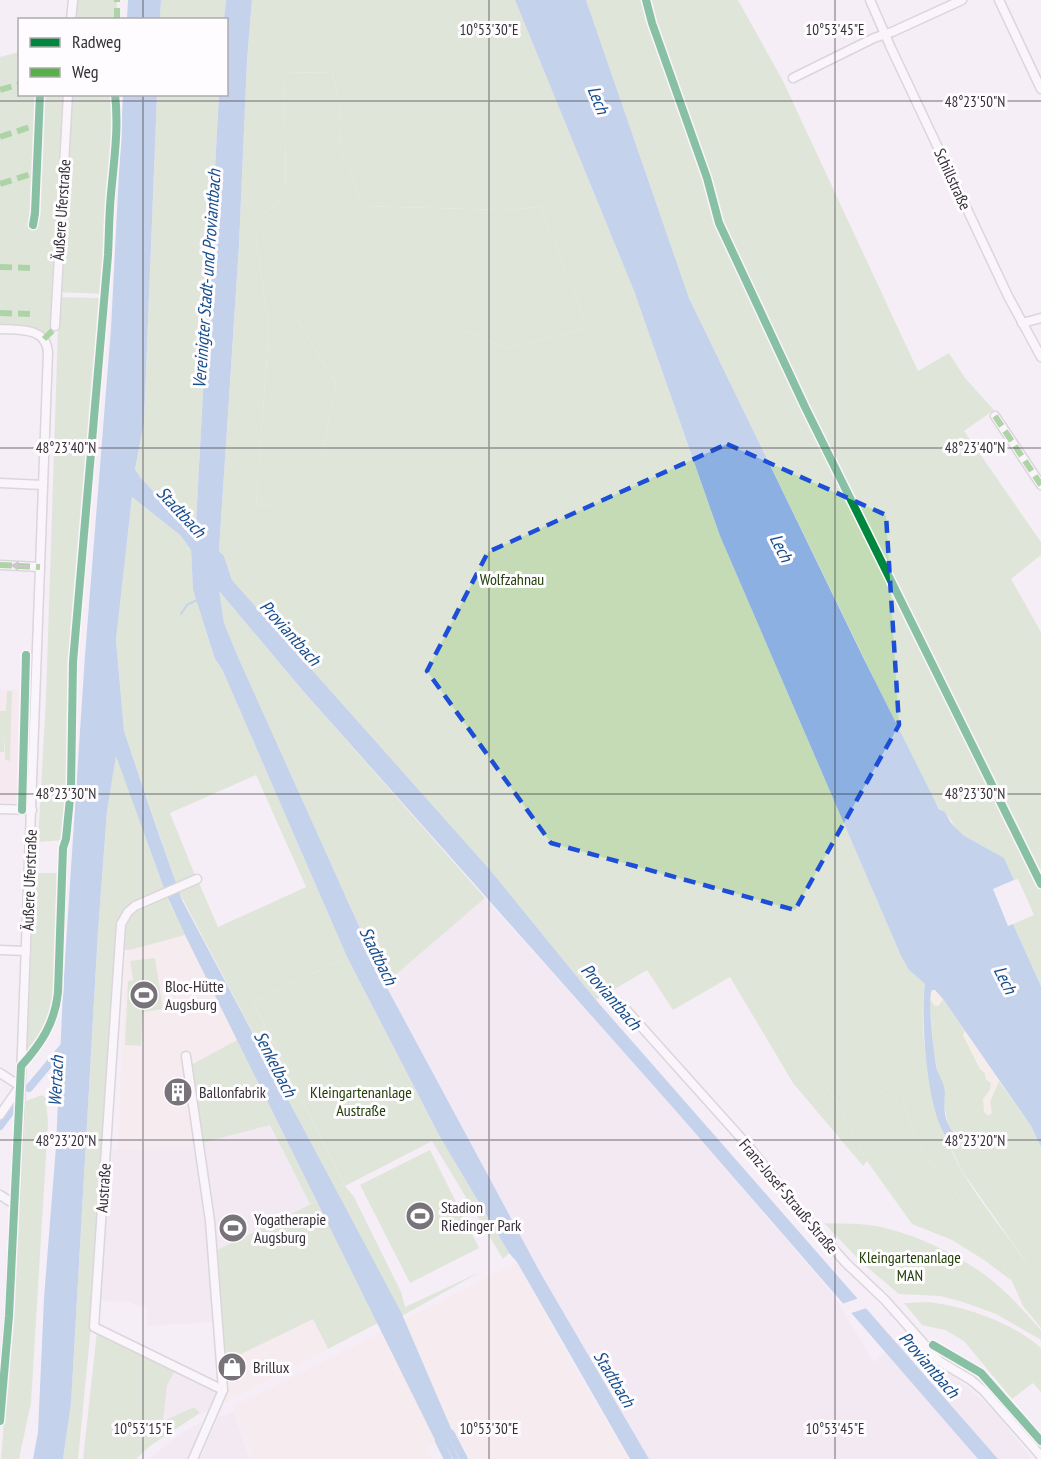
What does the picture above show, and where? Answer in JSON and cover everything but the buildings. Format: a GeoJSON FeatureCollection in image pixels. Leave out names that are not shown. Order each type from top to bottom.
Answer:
{"type":"FeatureCollection","features":[{"type":"Feature","properties":{"kind":"street"},"geometry":{"type":"LineString","coordinates":[[71,18],[73,0]]}},
{"type":"Feature","properties":{"kind":"street","name":"Schillstraße"},"geometry":{"type":"LineString","coordinates":[[870,0],[1022,323],[1041,357]]}},
{"type":"Feature","properties":{"kind":"street"},"geometry":{"type":"LineString","coordinates":[[793,78],[874,38],[962,0]]}},
{"type":"Feature","properties":{"kind":"street"},"geometry":{"type":"LineString","coordinates":[[999,0],[1041,89]]}},
{"type":"Feature","properties":{"kind":"street","name":"Äußere Uferstraße"},"geometry":{"type":"LineString","coordinates":[[55,326],[68,96]]}},
{"type":"Feature","properties":{"kind":"street"},"geometry":{"type":"LineString","coordinates":[[1022,323],[1041,318]]}},
{"type":"Feature","properties":{"kind":"street","name":"Äußere Uferstraße"},"geometry":{"type":"LineString","coordinates":[[0,329],[28,331],[42,336],[48,352],[20,1086],[10,1291],[0,1421]]}},
{"type":"Feature","properties":{"kind":"street"},"geometry":{"type":"LineString","coordinates":[[995,416],[1041,485]]}},
{"type":"Feature","properties":{"kind":"street"},"geometry":{"type":"LineString","coordinates":[[0,483],[43,485]]}},
{"type":"Feature","properties":{"kind":"street"},"geometry":{"type":"LineString","coordinates":[[0,565],[40,567]]}},
{"type":"Feature","properties":{"kind":"street"},"geometry":{"type":"LineString","coordinates":[[0,809],[32,810]]}},
{"type":"Feature","properties":{"kind":"street","name":"Austraße"},"geometry":{"type":"LineString","coordinates":[[197,879],[154,897],[128,912],[121,924],[94,1327],[224,1390]]}},
{"type":"Feature","properties":{"kind":"street"},"geometry":{"type":"LineString","coordinates":[[0,950],[26,951]]}},
{"type":"Feature","properties":{"kind":"street","name":"Franz-Josef-Strauß-Straße"},"geometry":{"type":"LineString","coordinates":[[621,1004],[750,1148],[806,1218],[846,1263],[885,1300],[939,1361],[971,1380],[984,1391],[1041,1456]]}},
{"type":"Feature","properties":{"kind":"street"},"geometry":{"type":"LineString","coordinates":[[186,1056],[210,1221],[224,1390],[193,1459]]}},
{"type":"Feature","properties":{"kind":"street"},"geometry":{"type":"LineString","coordinates":[[0,1073],[20,1086],[0,1115]]}},
{"type":"Feature","properties":{"kind":"street"},"geometry":{"type":"LineString","coordinates":[[0,1195],[14,1204]]}},
{"type":"Feature","properties":{"kind":"street"},"geometry":{"type":"LineString","coordinates":[[0,1290],[10,1291]]}},
{"type":"Feature","properties":{"kind":"highlighted area"},"geometry":{"type":"Polygon","coordinates":[[[727,444],[886,515],[899,725],[795,910],[551,843],[427,671],[488,552],[727,444]]]}},
{"type":"Feature","properties":{"kind":"shaded area"},"geometry":{"type":"Polygon","coordinates":[[[0,689],[20,689],[17,803],[0,802],[0,689]]]}},
{"type":"Feature","properties":{"kind":"shaded area"},"geometry":{"type":"Polygon","coordinates":[[[485,898],[676,1111],[832,1293],[874,1362],[910,1331],[927,1354],[994,1410],[1032,1459],[649,1459],[541,1274],[385,984],[485,898]]]}},
{"type":"Feature","properties":{"kind":"shaded area"},"geometry":{"type":"Polygon","coordinates":[[[185,935],[237,1040],[191,1065],[203,1148],[118,1150],[125,962],[130,950],[185,935]]]}},
{"type":"Feature","properties":{"kind":"shaded area"},"geometry":{"type":"Polygon","coordinates":[[[270,1125],[310,1204],[217,1250],[202,1143],[270,1125]]]}},
{"type":"Feature","properties":{"kind":"shaded area"},"geometry":{"type":"Polygon","coordinates":[[[197,1148],[207,1220],[215,1322],[147,1326],[147,1307],[129,1302],[99,1301],[107,1150],[197,1148]]]}},
{"type":"Feature","properties":{"kind":"shaded area"},"geometry":{"type":"Polygon","coordinates":[[[517,1262],[629,1459],[470,1459],[456,1433],[453,1433],[404,1320],[517,1262]]]}},
{"type":"Feature","properties":{"kind":"shaded area"},"geometry":{"type":"Polygon","coordinates":[[[313,1318],[328,1349],[224,1403],[227,1389],[225,1362],[313,1318]]]}},
{"type":"Feature","properties":{"kind":"shaded area"},"geometry":{"type":"Polygon","coordinates":[[[382,1332],[436,1442],[426,1448],[432,1459],[252,1459],[233,1407],[382,1332]]]}},
{"type":"Feature","properties":{"kind":"shaded area"},"geometry":{"type":"Polygon","coordinates":[[[175,1370],[217,1390],[208,1411],[200,1413],[193,1407],[163,1422],[167,1386],[175,1370]]]}},
{"type":"Feature","properties":{"kind":"shaded area"},"geometry":{"type":"Polygon","coordinates":[[[234,1412],[250,1459],[200,1459],[218,1417],[234,1412]]]}},
{"type":"Feature","properties":{"kind":"shaded area"},"geometry":{"type":"Polygon","coordinates":[[[203,1421],[187,1459],[149,1459],[181,1433],[203,1421]]]}},
{"type":"Feature","properties":{"kind":"green space"},"geometry":{"type":"Polygon","coordinates":[[[73,0],[117,0],[117,18],[71,18],[73,0]]]}},
{"type":"Feature","properties":{"kind":"green space"},"geometry":{"type":"Polygon","coordinates":[[[161,0],[226,0],[224,18],[160,18],[161,0]]]}},
{"type":"Feature","properties":{"kind":"green space","name":"Wolfzahnau"},"geometry":{"type":"Polygon","coordinates":[[[252,0],[515,0],[634,291],[720,536],[901,956],[909,970],[925,984],[923,1029],[926,1054],[936,1106],[944,1130],[952,1152],[969,1183],[1041,1280],[1041,1328],[1023,1306],[1012,1281],[951,1186],[927,1159],[909,1122],[903,1097],[890,1097],[880,1091],[857,1099],[827,1069],[827,1088],[841,1109],[867,1161],[863,1166],[793,1083],[730,977],[673,1010],[647,970],[596,1000],[491,871],[232,580],[224,556],[219,552],[239,245],[247,60],[252,0]],[[332,72],[284,73],[286,198],[256,218],[256,236],[269,329],[256,506],[313,503],[336,384],[297,320],[307,240],[464,330],[507,348],[588,328],[541,207],[503,210],[363,206],[341,149],[339,101],[332,72]]]}},
{"type":"Feature","properties":{"kind":"green space"},"geometry":{"type":"Polygon","coordinates":[[[586,0],[738,0],[783,81],[918,371],[949,353],[965,378],[994,410],[964,431],[1041,542],[1041,555],[1011,579],[1041,632],[1041,986],[1013,924],[1034,915],[1018,879],[1014,880],[1004,859],[958,832],[929,792],[689,298],[586,0]]]}},
{"type":"Feature","properties":{"kind":"green space"},"geometry":{"type":"Polygon","coordinates":[[[18,52],[18,96],[115,96],[118,116],[104,294],[56,292],[55,326],[44,339],[42,336],[0,329],[0,57],[18,52]]]}},
{"type":"Feature","properties":{"kind":"green space"},"geometry":{"type":"Polygon","coordinates":[[[332,72],[339,101],[341,149],[363,206],[503,210],[541,207],[588,328],[507,348],[464,330],[297,320],[336,384],[313,504],[256,506],[269,329],[256,236],[256,218],[286,198],[284,73],[332,72]]]}},
{"type":"Feature","properties":{"kind":"green space"},"geometry":{"type":"Polygon","coordinates":[[[157,96],[219,96],[196,523],[193,532],[135,469],[144,422],[157,96]]]}},
{"type":"Feature","properties":{"kind":"green space"},"geometry":{"type":"Polygon","coordinates":[[[59,297],[100,298],[69,698],[69,788],[64,840],[38,842],[46,697],[59,297]]]}},
{"type":"Feature","properties":{"kind":"green space"},"geometry":{"type":"Polygon","coordinates":[[[132,497],[180,535],[191,550],[193,590],[215,659],[222,669],[347,957],[253,1002],[345,1186],[354,1197],[401,1292],[405,1307],[480,1272],[402,1316],[179,892],[199,883],[218,927],[306,887],[256,775],[170,813],[195,875],[176,883],[124,731],[116,640],[132,497]]]}},
{"type":"Feature","properties":{"kind":"green space"},"geometry":{"type":"Polygon","coordinates":[[[218,590],[304,692],[485,898],[385,984],[238,657],[224,623],[218,590]]]}},
{"type":"Feature","properties":{"kind":"green space"},"geometry":{"type":"Polygon","coordinates":[[[7,691],[12,691],[10,761],[5,760],[5,735],[4,752],[0,752],[0,711],[6,711],[7,691]]]}},
{"type":"Feature","properties":{"kind":"green space"},"geometry":{"type":"Polygon","coordinates":[[[116,754],[165,888],[125,909],[118,924],[91,1327],[78,1459],[63,1459],[71,1404],[107,811],[116,754]]]}},
{"type":"Feature","properties":{"kind":"green space"},"geometry":{"type":"Polygon","coordinates":[[[34,873],[63,873],[57,1005],[51,1027],[31,1055],[27,1052],[34,873]]]}},
{"type":"Feature","properties":{"kind":"green space"},"geometry":{"type":"Polygon","coordinates":[[[165,893],[185,935],[130,950],[119,950],[124,917],[165,893]]]}},
{"type":"Feature","properties":{"kind":"green space","name":"Kleingartenanlage Austraße"},"geometry":{"type":"Polygon","coordinates":[[[347,957],[440,1137],[345,1186],[253,1002],[347,957]]]}},
{"type":"Feature","properties":{"kind":"green space","name":"Bloc-Hütte Augsburg"},"geometry":{"type":"Polygon","coordinates":[[[155,958],[163,1009],[143,1012],[141,1046],[125,1045],[128,981],[133,980],[130,961],[155,958]]]}},
{"type":"Feature","properties":{"kind":"green space"},"geometry":{"type":"Polygon","coordinates":[[[929,997],[934,1005],[938,1006],[943,999],[965,1031],[963,1035],[980,1069],[991,1083],[990,1090],[983,1099],[990,1101],[999,1081],[1031,1126],[1041,1147],[1041,1280],[962,1171],[946,1138],[951,1141],[943,1098],[945,1090],[938,1073],[934,1053],[929,997]]]}},
{"type":"Feature","properties":{"kind":"green space"},"geometry":{"type":"Polygon","coordinates":[[[237,1040],[317,1201],[310,1204],[270,1125],[202,1143],[191,1065],[237,1040]]]}},
{"type":"Feature","properties":{"kind":"green space"},"geometry":{"type":"Polygon","coordinates":[[[827,1068],[838,1079],[880,1091],[890,1097],[903,1097],[909,1122],[927,1159],[951,1186],[1012,1281],[952,1240],[912,1224],[867,1161],[841,1109],[827,1088],[827,1068]]]}},
{"type":"Feature","properties":{"kind":"green space"},"geometry":{"type":"Polygon","coordinates":[[[42,1095],[46,1098],[48,1123],[31,1403],[19,1459],[1,1459],[16,1272],[26,1101],[42,1095]]]}},
{"type":"Feature","properties":{"kind":"green space"},"geometry":{"type":"Polygon","coordinates":[[[440,1137],[509,1253],[503,1259],[432,1141],[440,1137]]]}},
{"type":"Feature","properties":{"kind":"green space","name":"Stadion Riedinger Park"},"geometry":{"type":"Polygon","coordinates":[[[430,1150],[479,1248],[410,1283],[360,1185],[430,1150]]]}},
{"type":"Feature","properties":{"kind":"green space"},"geometry":{"type":"Polygon","coordinates":[[[317,1201],[378,1323],[328,1349],[313,1319],[225,1362],[217,1250],[317,1201]]]}},
{"type":"Feature","properties":{"kind":"green space","name":"Kleingartenanlage MAN"},"geometry":{"type":"Polygon","coordinates":[[[824,1223],[864,1224],[884,1228],[928,1242],[956,1256],[981,1272],[1005,1292],[1041,1330],[1041,1340],[996,1314],[963,1302],[940,1296],[899,1294],[862,1263],[824,1223]]]}},
{"type":"Feature","properties":{"kind":"green space"},"geometry":{"type":"Polygon","coordinates":[[[929,1302],[974,1312],[1003,1323],[1041,1348],[1041,1392],[1033,1383],[1012,1399],[964,1341],[945,1330],[922,1325],[904,1303],[929,1302]]]}},
{"type":"Feature","properties":{"kind":"green space"},"geometry":{"type":"Polygon","coordinates":[[[97,1331],[175,1370],[167,1386],[163,1421],[194,1407],[200,1413],[150,1446],[136,1459],[83,1459],[97,1331]]]}},
{"type":"Feature","properties":{"kind":"sand"},"geometry":{"type":"Polygon","coordinates":[[[932,990],[935,990],[943,999],[935,1006],[929,997],[932,990]]]}},
{"type":"Feature","properties":{"kind":"sand"},"geometry":{"type":"Polygon","coordinates":[[[965,1031],[999,1081],[990,1101],[992,1113],[988,1116],[984,1112],[983,1099],[990,1090],[991,1083],[980,1069],[963,1035],[965,1031]]]}},
{"type":"Feature","properties":{"kind":"water"},"geometry":{"type":"Polygon","coordinates":[[[128,0],[161,0],[160,18],[127,18],[128,0]]]}},
{"type":"Feature","properties":{"kind":"water"},"geometry":{"type":"Polygon","coordinates":[[[226,0],[252,0],[219,551],[224,556],[232,580],[491,871],[596,1000],[998,1459],[978,1459],[676,1111],[304,692],[219,591],[224,623],[238,657],[385,984],[541,1274],[649,1459],[630,1459],[517,1262],[509,1253],[440,1137],[347,957],[222,669],[215,659],[193,590],[191,550],[180,535],[132,497],[116,640],[124,731],[155,823],[182,900],[401,1312],[453,1433],[448,1436],[459,1459],[453,1459],[442,1439],[436,1442],[185,935],[167,896],[116,756],[107,811],[98,931],[71,1404],[63,1459],[33,1459],[38,1432],[44,1298],[56,1146],[63,990],[85,655],[111,328],[123,96],[157,96],[144,422],[135,469],[191,532],[196,523],[219,96],[228,96],[228,18],[224,18],[226,0]]]}},
{"type":"Feature","properties":{"kind":"water","name":"Lech"},"geometry":{"type":"Polygon","coordinates":[[[515,0],[586,0],[689,298],[863,657],[939,809],[945,812],[951,823],[963,835],[1004,858],[1014,880],[993,889],[1008,926],[1013,924],[1041,986],[1041,1147],[1031,1126],[943,999],[935,990],[932,990],[934,1053],[937,1069],[945,1089],[944,1108],[953,1132],[951,1141],[943,1131],[936,1114],[927,1067],[924,1019],[925,984],[909,970],[901,956],[720,536],[634,291],[515,0]]]}},
{"type":"Feature","properties":{"kind":"pier"},"geometry":{"type":"Polygon","coordinates":[[[862,1297],[870,1307],[848,1314],[839,1305],[862,1297]]]}},
{"type":"Feature","properties":{"kind":"waterway"},"geometry":{"type":"LineString","coordinates":[[181,614],[187,605],[197,600]]}},
{"type":"Feature","properties":{"kind":"waterway","name":"Wertach"},"geometry":{"type":"LineString","coordinates":[[29,1088],[66,1044]]}},
{"type":"Feature","properties":{"kind":"waterway"},"geometry":{"type":"LineString","coordinates":[[0,1126],[14,1107]]}},
{"type":"Feature","properties":{"kind":"waterway","name":"Senkelbach"},"geometry":{"type":"LineString","coordinates":[[451,1434],[464,1459]]}},
{"type":"Feature","properties":{"kind":"waterway","name":"Senkelbach"},"geometry":{"type":"LineString","coordinates":[[439,1441],[448,1459]]}},
{"type":"Feature","properties":{"kind":"marked path"},"geometry":{"type":"LineString","coordinates":[[117,0],[117,18]]}},
{"type":"Feature","properties":{"kind":"marked path"},"geometry":{"type":"LineString","coordinates":[[0,90],[18,85]]}},
{"type":"Feature","properties":{"kind":"marked path"},"geometry":{"type":"LineString","coordinates":[[0,137],[39,124]]}},
{"type":"Feature","properties":{"kind":"marked path"},"geometry":{"type":"LineString","coordinates":[[0,184],[37,172]]}},
{"type":"Feature","properties":{"kind":"marked path"},"geometry":{"type":"LineString","coordinates":[[0,267],[32,268]]}},
{"type":"Feature","properties":{"kind":"marked path"},"geometry":{"type":"LineString","coordinates":[[0,313],[30,314]]}},
{"type":"Feature","properties":{"kind":"marked path"},"geometry":{"type":"LineString","coordinates":[[44,339],[55,326]]}},
{"type":"Feature","properties":{"kind":"marked path"},"geometry":{"type":"LineString","coordinates":[[995,416],[1041,485]]}},
{"type":"Feature","properties":{"kind":"marked path"},"geometry":{"type":"LineString","coordinates":[[0,565],[40,567]]}},
{"type":"Feature","properties":{"kind":"cycle path"},"geometry":{"type":"LineString","coordinates":[[646,0],[707,178],[719,223],[805,407],[1041,884]]}},
{"type":"Feature","properties":{"kind":"cycle path"},"geometry":{"type":"LineString","coordinates":[[33,225],[40,96]]}},
{"type":"Feature","properties":{"kind":"cycle path"},"geometry":{"type":"LineString","coordinates":[[0,1421],[9,1316],[21,1066],[35,1050],[46,1032],[54,1014],[58,992],[63,848],[71,788],[73,662],[108,255],[115,156],[115,96]]}},
{"type":"Feature","properties":{"kind":"cycle path"},"geometry":{"type":"LineString","coordinates":[[22,810],[26,655]]}},
{"type":"Feature","properties":{"kind":"cycle path"},"geometry":{"type":"LineString","coordinates":[[933,1345],[981,1373],[1041,1441]]}},
{"type":"Feature","properties":{"kind":"place","name":"Bloc-Hütte Augsburg"},"geometry":{"type":"Point","coordinates":[144,995]}},
{"type":"Feature","properties":{"kind":"place","name":"Ballonfabrik"},"geometry":{"type":"Point","coordinates":[178,1092]}},
{"type":"Feature","properties":{"kind":"place","name":"Stadion Riedinger Park"},"geometry":{"type":"Point","coordinates":[420,1216]}},
{"type":"Feature","properties":{"kind":"place","name":"Yogatherapie Augsburg"},"geometry":{"type":"Point","coordinates":[233,1228]}},
{"type":"Feature","properties":{"kind":"place","name":"Brillux"},"geometry":{"type":"Point","coordinates":[232,1367]}},
{"type":"Feature","properties":{"kind":"water label","name":"Vereinigter Stadt- und Proviantbach"},"geometry":{"type":"Point","coordinates":[207,279]}},
{"type":"Feature","properties":{"kind":"water label","name":"Stadtbach"},"geometry":{"type":"Point","coordinates":[181,512]}},
{"type":"Feature","properties":{"kind":"water label","name":"Proviantbach"},"geometry":{"type":"Point","coordinates":[290,633]}},
{"type":"Feature","properties":{"kind":"water label","name":"Stadtbach"},"geometry":{"type":"Point","coordinates":[378,956]}},
{"type":"Feature","properties":{"kind":"water label","name":"Proviantbach"},"geometry":{"type":"Point","coordinates":[611,997]}},
{"type":"Feature","properties":{"kind":"water label","name":"Proviantbach"},"geometry":{"type":"Point","coordinates":[929,1365]}},
{"type":"Feature","properties":{"kind":"water label","name":"Stadtbach"},"geometry":{"type":"Point","coordinates":[614,1379]}}]}
